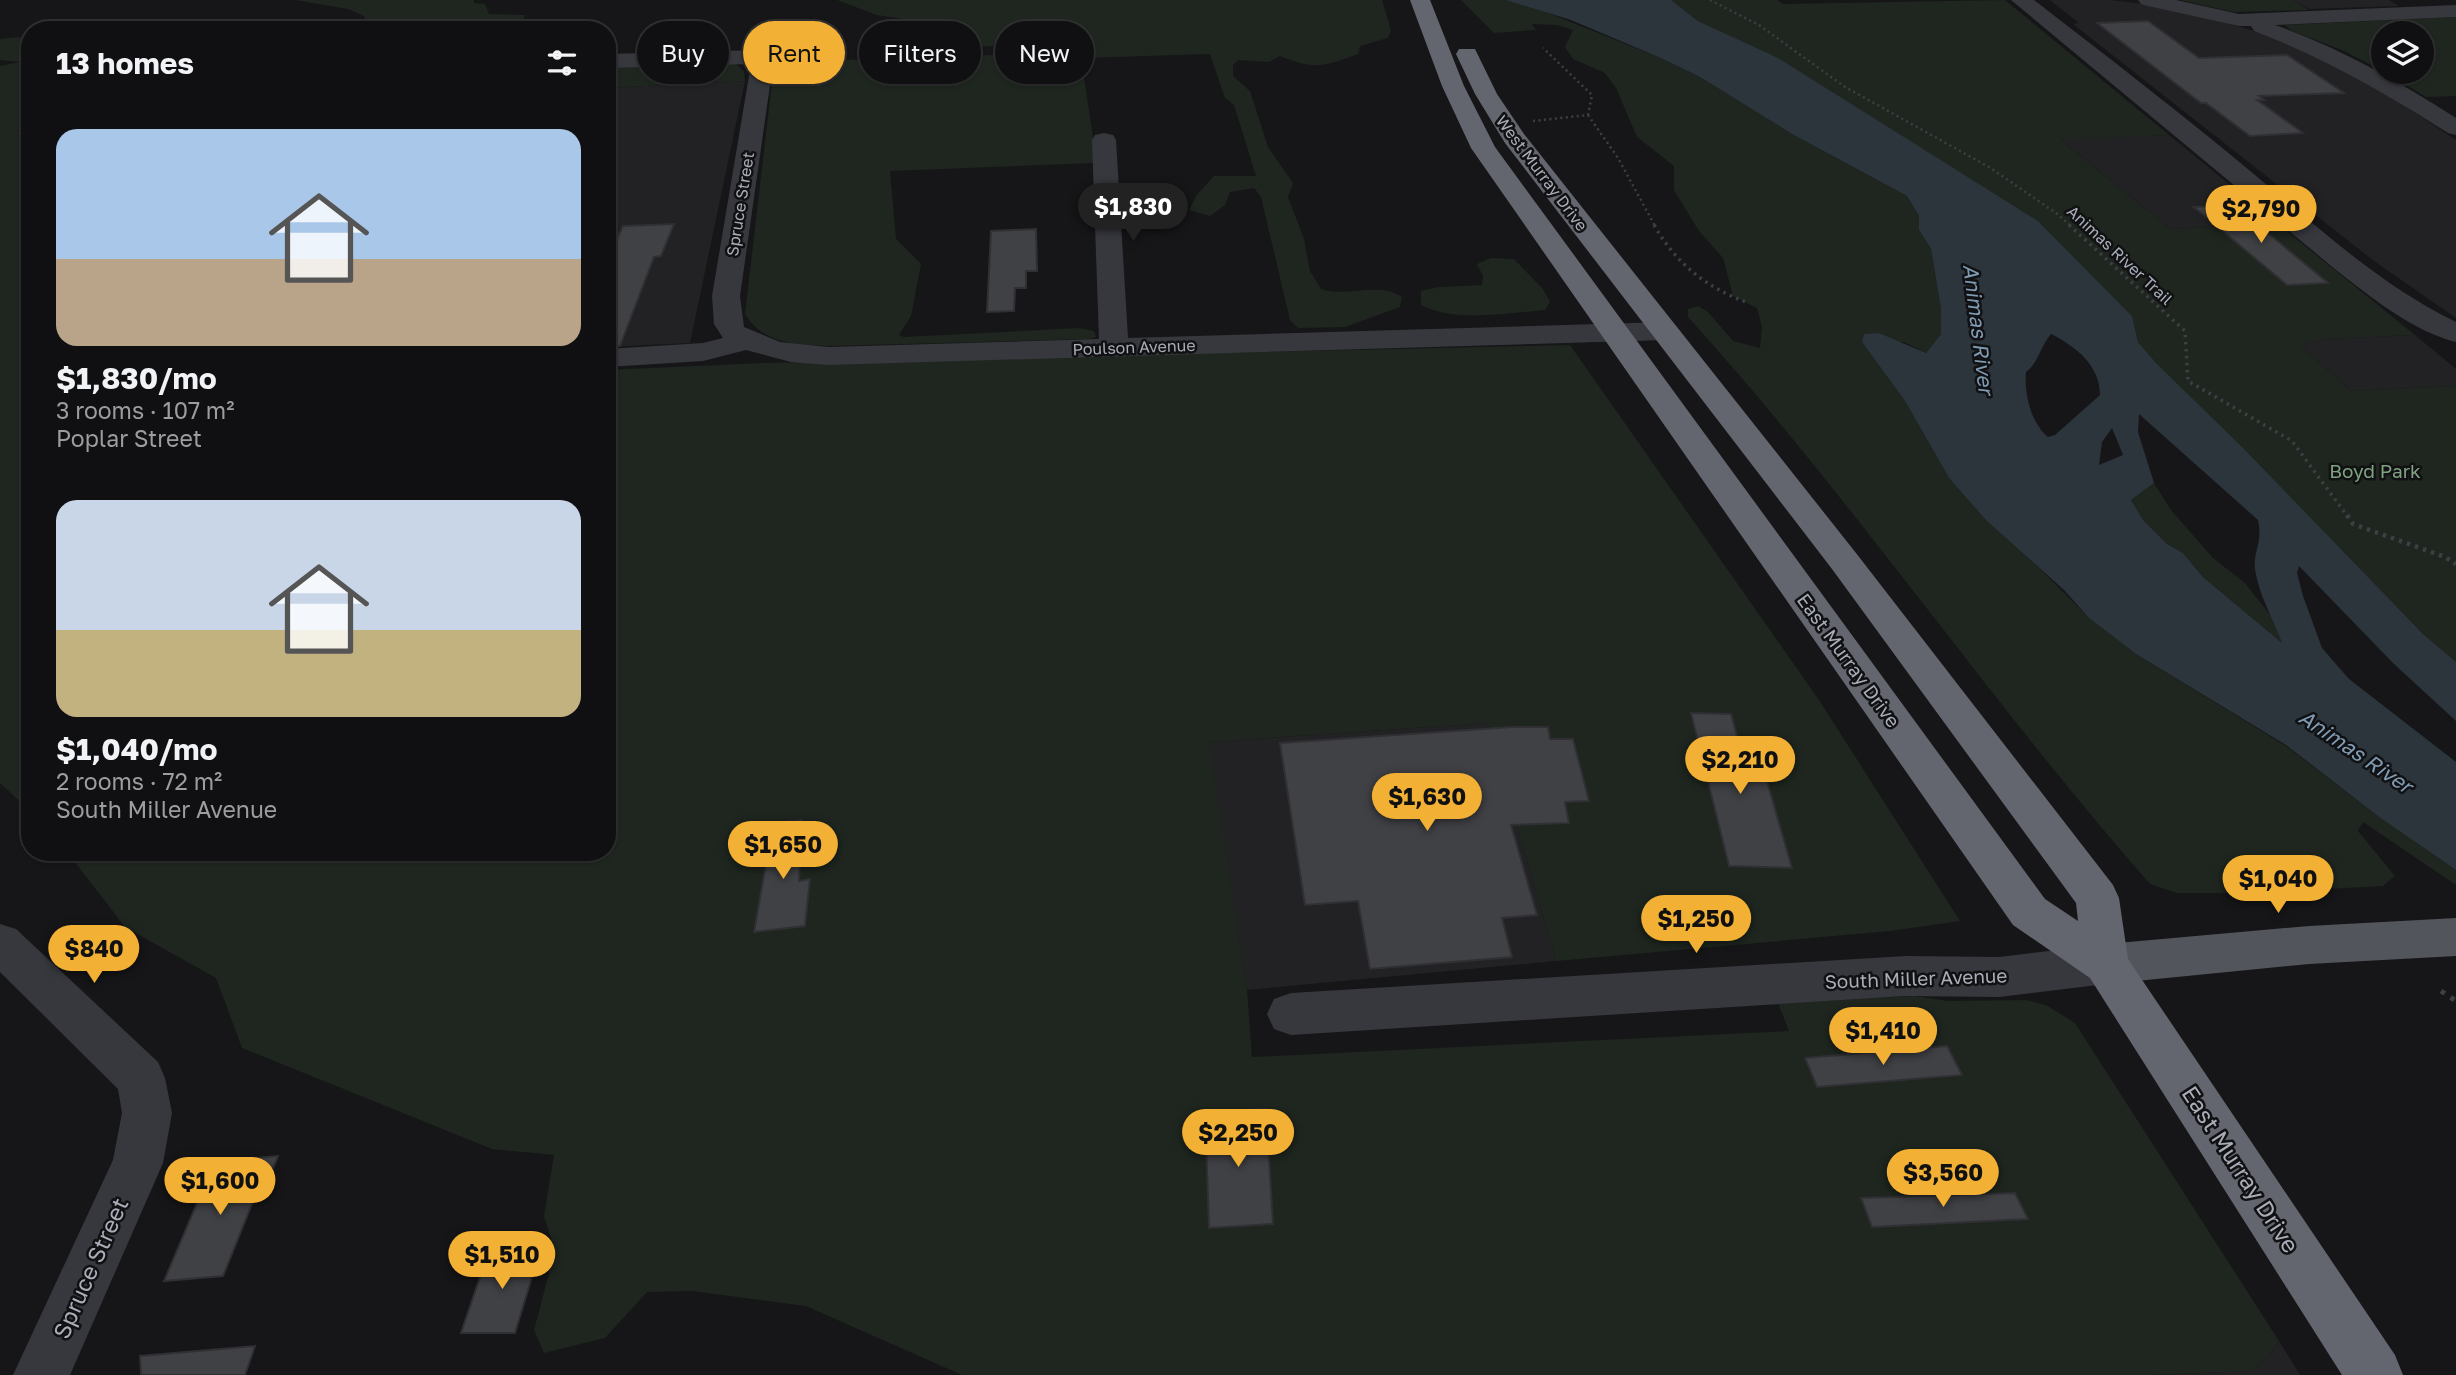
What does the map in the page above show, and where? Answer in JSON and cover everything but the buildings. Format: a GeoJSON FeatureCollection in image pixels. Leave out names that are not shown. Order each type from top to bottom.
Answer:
{"type":"FeatureCollection","features":[{"type":"Feature","properties":{"kind":"highway","name":"West Murray Drive"},"geometry":{"type":"LineString","coordinates":[[1420,0],[1453,86],[1483,148],[1614,333]]}},
{"type":"Feature","properties":{"kind":"highway","name":"West Murray Drive"},"geometry":{"type":"LineString","coordinates":[[1444,0],[1477,78],[1502,121],[1665,331]]}},
{"type":"Feature","properties":{"kind":"highway","name":"East Murray Drive"},"geometry":{"type":"LineString","coordinates":[[1665,331],[1844,561],[2097,898],[2106,964]]}},
{"type":"Feature","properties":{"kind":"highway","name":"East Murray Drive"},"geometry":{"type":"LineString","coordinates":[[1614,333],[2029,912],[2106,964],[2375,1375]]}},
{"type":"Feature","properties":{"kind":"main road","name":"South Miller Avenue"},"geometry":{"type":"LineString","coordinates":[[2106,964],[2309,945],[2456,937]]}},
{"type":"Feature","properties":{"kind":"street"},"geometry":{"type":"LineString","coordinates":[[2021,0],[2173,119],[2374,287],[2427,321],[2456,333]]}},
{"type":"Feature","properties":{"kind":"street"},"geometry":{"type":"LineString","coordinates":[[2148,0],[2239,20],[2307,43],[2355,65],[2456,128]]}},
{"type":"Feature","properties":{"kind":"street"},"geometry":{"type":"LineString","coordinates":[[2239,20],[2456,11]]}},
{"type":"Feature","properties":{"kind":"street","name":"Spruce Street"},"geometry":{"type":"LineString","coordinates":[[616,61],[763,57],[726,296],[728,324],[734,333],[747,341]]}},
{"type":"Feature","properties":{"kind":"street"},"geometry":{"type":"LineString","coordinates":[[1104,140],[1114,348]]}},
{"type":"Feature","properties":{"kind":"street","name":"Poulson Avenue"},"geometry":{"type":"LineString","coordinates":[[747,341],[766,349],[787,353],[828,356],[1665,331]]}},
{"type":"Feature","properties":{"kind":"street"},"geometry":{"type":"LineString","coordinates":[[616,358],[703,352],[747,341]]}},
{"type":"Feature","properties":{"kind":"street","name":"Spruce Street"},"geometry":{"type":"LineString","coordinates":[[0,943],[141,1078],[147,1113],[138,1163],[41,1375]]}},
{"type":"Feature","properties":{"kind":"street","name":"South Miller Avenue"},"geometry":{"type":"LineString","coordinates":[[1291,1014],[1906,976],[1998,977],[2106,964]]}},
{"type":"Feature","properties":{"kind":"path","name":"Animas River Trail"},"geometry":{"type":"LineString","coordinates":[[1710,0],[1759,25],[1845,87],[1989,167],[2056,213],[2185,331],[2188,381],[2292,440],[2353,524],[2445,557],[2456,564]]}},
{"type":"Feature","properties":{"kind":"path"},"geometry":{"type":"LineString","coordinates":[[1543,48],[1592,95],[1588,115]]}},
{"type":"Feature","properties":{"kind":"path"},"geometry":{"type":"LineString","coordinates":[[1529,121],[1588,115]]}},
{"type":"Feature","properties":{"kind":"path"},"geometry":{"type":"LineString","coordinates":[[1588,115],[1605,133],[1649,217],[1677,258],[1712,288],[1746,302]]}},
{"type":"Feature","properties":{"kind":"path"},"geometry":{"type":"LineString","coordinates":[[2441,991],[2456,1001]]}},
{"type":"Feature","properties":{"kind":"shaded area"},"geometry":{"type":"Polygon","coordinates":[[[2050,0],[2110,0],[2144,4],[2227,23],[2276,38],[2300,47],[2379,89],[2456,140],[2456,318],[2374,261],[2073,24],[2079,23],[2050,0]]]}},
{"type":"Feature","properties":{"kind":"shaded area"},"geometry":{"type":"Polygon","coordinates":[[[2293,0],[2389,0],[2399,6],[2309,9],[2293,0]]]}},
{"type":"Feature","properties":{"kind":"shaded area"},"geometry":{"type":"Polygon","coordinates":[[[743,81],[690,343],[616,347],[616,88],[729,84],[729,82],[743,81]]]}},
{"type":"Feature","properties":{"kind":"shaded area"},"geometry":{"type":"Polygon","coordinates":[[[2169,135],[2278,224],[2170,229],[2060,139],[2169,135]]]}},
{"type":"Feature","properties":{"kind":"shaded area"},"geometry":{"type":"Polygon","coordinates":[[[2415,335],[2456,369],[2456,386],[2351,391],[2301,346],[2323,339],[2415,335]]]}},
{"type":"Feature","properties":{"kind":"shaded area"},"geometry":{"type":"Polygon","coordinates":[[[1487,723],[1556,961],[1247,990],[1208,742],[1487,723]]]}},
{"type":"Feature","properties":{"kind":"shaded area"},"geometry":{"type":"Polygon","coordinates":[[[2279,1341],[2300,1375],[2152,1375],[2250,1371],[2268,1357],[2279,1341]]]}},
{"type":"Feature","properties":{"kind":"green space"},"geometry":{"type":"Polygon","coordinates":[[[295,0],[474,0],[474,3],[485,4],[489,14],[525,15],[523,21],[365,21],[364,16],[348,9],[295,0]]]}},
{"type":"Feature","properties":{"kind":"green space"},"geometry":{"type":"Polygon","coordinates":[[[837,0],[1382,0],[1391,30],[1388,38],[1360,46],[1358,54],[1319,65],[1280,56],[1269,62],[1238,60],[1233,65],[1233,76],[1250,91],[1268,147],[1293,183],[1288,197],[1304,239],[1310,271],[1321,289],[1342,292],[1393,292],[1402,297],[1400,307],[1345,327],[1298,328],[1290,320],[1261,197],[1254,188],[1230,192],[1225,205],[1210,216],[1189,210],[1196,196],[1214,176],[1256,176],[1234,105],[1225,98],[1210,54],[1094,58],[1094,21],[995,21],[995,46],[981,46],[981,21],[915,21],[877,15],[837,0]]]}},
{"type":"Feature","properties":{"kind":"green space"},"geometry":{"type":"Polygon","coordinates":[[[1461,0],[1506,0],[1531,6],[1663,59],[1700,77],[1792,134],[1907,196],[1919,216],[1919,230],[1931,249],[1941,309],[1941,334],[1926,353],[1904,342],[1862,342],[1905,401],[1949,478],[2089,618],[2136,654],[2286,746],[2379,817],[2456,870],[2456,885],[2363,822],[2358,831],[2395,876],[2383,886],[2254,893],[2177,893],[2150,884],[2033,744],[1807,456],[1688,317],[1688,309],[1698,306],[1708,312],[1733,341],[1760,348],[1762,327],[1757,308],[1733,296],[1723,258],[1699,231],[1674,190],[1674,166],[1637,137],[1616,88],[1605,73],[1573,59],[1565,47],[1573,30],[1558,25],[1532,24],[1536,30],[1494,33],[1461,0]]]}},
{"type":"Feature","properties":{"kind":"green space","name":"Boyd Park"},"geometry":{"type":"Polygon","coordinates":[[[1671,0],[1777,0],[1783,4],[2005,0],[2169,135],[2061,140],[2170,229],[2278,224],[2415,335],[2323,339],[2301,346],[2351,391],[2456,386],[2456,662],[2423,634],[2157,364],[2138,342],[2132,316],[2038,221],[1778,59],[1698,21],[1671,0]]]}},
{"type":"Feature","properties":{"kind":"green space"},"geometry":{"type":"Polygon","coordinates":[[[2180,0],[2293,0],[2309,10],[2233,12],[2180,0]]]}},
{"type":"Feature","properties":{"kind":"green space"},"geometry":{"type":"Polygon","coordinates":[[[2456,17],[2456,96],[2426,97],[2405,84],[2434,84],[2434,21],[2371,21],[2371,65],[2292,31],[2285,25],[2456,17]]]}},
{"type":"Feature","properties":{"kind":"green space"},"geometry":{"type":"Polygon","coordinates":[[[21,37],[21,127],[17,131],[21,131],[21,803],[0,783],[0,66],[20,62],[0,60],[0,39],[21,37]]]}},
{"type":"Feature","properties":{"kind":"green space"},"geometry":{"type":"Polygon","coordinates":[[[981,55],[995,55],[995,84],[1085,84],[1094,163],[890,171],[896,239],[921,264],[911,316],[899,335],[904,337],[1079,328],[1094,331],[1096,337],[827,346],[792,343],[770,337],[752,324],[745,314],[772,84],[845,84],[845,60],[859,59],[859,84],[981,84],[981,55]]]}},
{"type":"Feature","properties":{"kind":"green space"},"geometry":{"type":"Polygon","coordinates":[[[729,63],[743,70],[743,81],[729,82],[729,63]]]}},
{"type":"Feature","properties":{"kind":"green space"},"geometry":{"type":"Polygon","coordinates":[[[637,64],[637,84],[686,84],[616,88],[616,65],[637,64]]]}},
{"type":"Feature","properties":{"kind":"green space"},"geometry":{"type":"Polygon","coordinates":[[[1491,258],[1514,259],[1543,289],[1550,302],[1545,310],[1465,315],[1435,311],[1421,305],[1421,291],[1439,287],[1482,285],[1483,276],[1477,264],[1491,258]]]}},
{"type":"Feature","properties":{"kind":"green space"},"geometry":{"type":"Polygon","coordinates":[[[1570,345],[1819,700],[1960,921],[1890,931],[1556,961],[1487,723],[1209,742],[1247,990],[1252,1057],[1789,1031],[1778,1003],[1914,996],[1948,1001],[2026,1000],[2046,1005],[2075,1023],[2279,1341],[2268,1357],[2250,1371],[2152,1375],[962,1375],[806,1306],[692,1291],[647,1292],[605,1338],[544,1353],[534,1330],[555,1251],[544,1216],[554,1155],[492,1149],[242,1048],[216,978],[125,927],[74,861],[616,861],[616,370],[763,363],[1570,345]]]}},
{"type":"Feature","properties":{"kind":"green space"},"geometry":{"type":"Polygon","coordinates":[[[2154,483],[2171,510],[2213,558],[2245,583],[2271,616],[2283,644],[2203,577],[2183,553],[2167,544],[2143,520],[2131,500],[2154,483]]]}},
{"type":"Feature","properties":{"kind":"water","name":"Animas River"},"geometry":{"type":"Polygon","coordinates":[[[1506,0],[1671,0],[1698,21],[1778,58],[2038,221],[2132,316],[2138,342],[2157,364],[2242,447],[2423,634],[2456,662],[2456,721],[2394,664],[2299,566],[2297,573],[2303,596],[2322,648],[2349,679],[2456,762],[2456,870],[2379,817],[2286,745],[2136,654],[2089,618],[2064,590],[1987,521],[1949,478],[1905,401],[1862,342],[1864,334],[1879,333],[1926,353],[1941,334],[1941,309],[1931,249],[1919,230],[1919,216],[1907,196],[1792,134],[1700,77],[1571,20],[1506,0]],[[2051,334],[2034,364],[2026,372],[2028,399],[2033,416],[2048,437],[2055,435],[2100,395],[2096,374],[2091,366],[2069,344],[2051,334]],[[2139,414],[2138,432],[2154,483],[2131,500],[2143,520],[2167,544],[2183,553],[2203,577],[2282,643],[2263,598],[2255,569],[2258,520],[2139,414]],[[2112,428],[2102,442],[2099,465],[2123,455],[2112,428]]]}}]}
